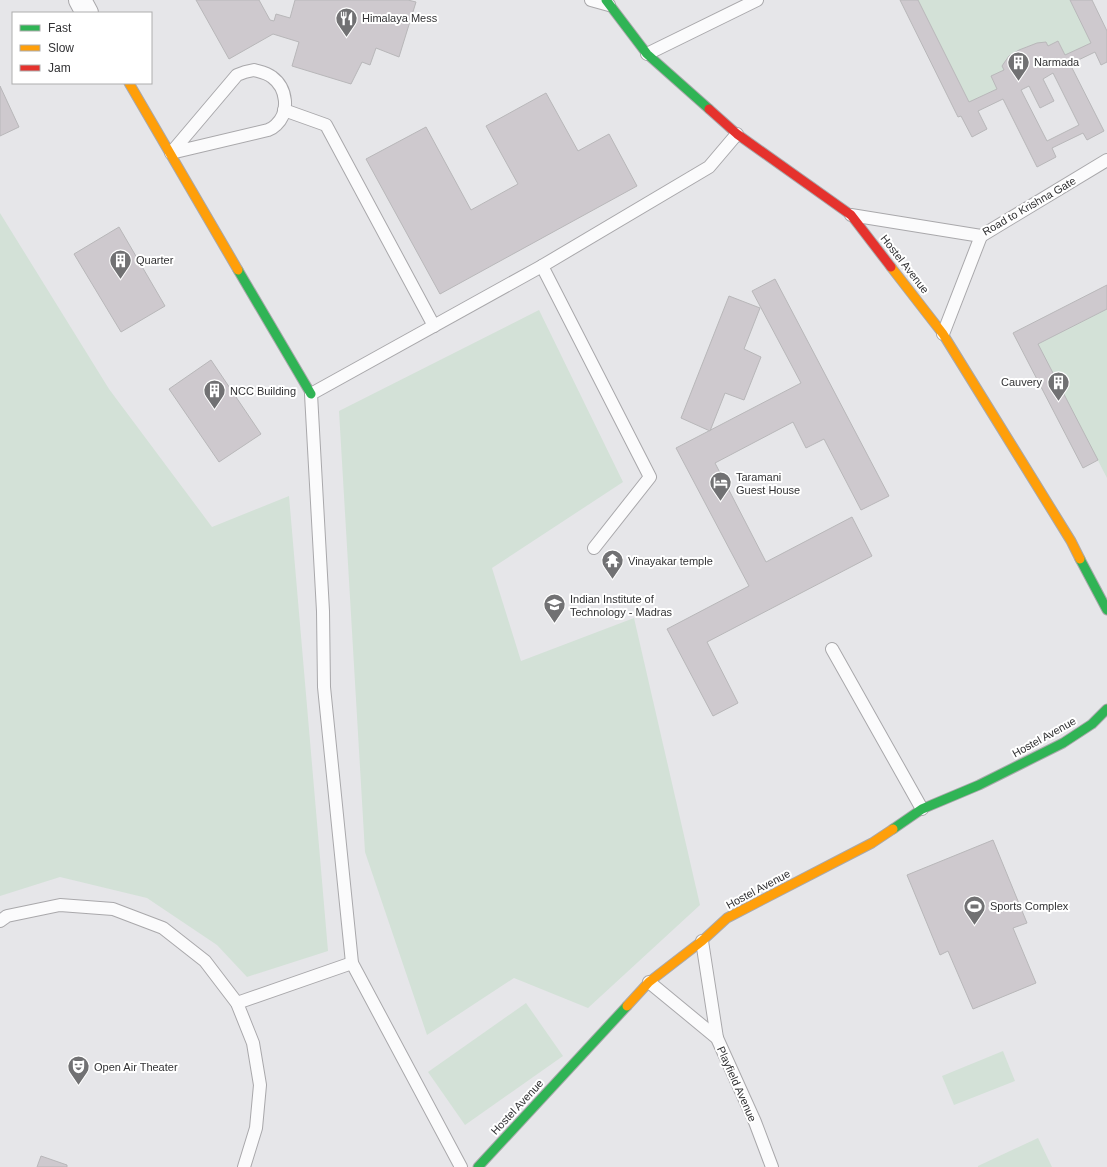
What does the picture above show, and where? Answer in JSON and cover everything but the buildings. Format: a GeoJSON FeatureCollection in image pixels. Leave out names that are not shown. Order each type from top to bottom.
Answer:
{"type":"FeatureCollection","features":[{"type":"Feature","properties":{"kind":"street"},"geometry":{"type":"LineString","coordinates":[[80,0],[86,12]]}},
{"type":"Feature","properties":{"kind":"street","name":"Hostel Avenue"},"geometry":{"type":"LineString","coordinates":[[607,3],[647,54],[738,134],[851,215],[944,334],[1071,541],[1107,610]]}},
{"type":"Feature","properties":{"kind":"street"},"geometry":{"type":"LineString","coordinates":[[130,84],[311,394]]}},
{"type":"Feature","properties":{"kind":"street","name":"Hostel Avenue"},"geometry":{"type":"LineString","coordinates":[[478,1167],[649,982],[702,941],[727,918],[872,843],[922,809],[979,785],[1063,743],[1092,724],[1107,709]]}},
{"type":"Feature","properties":{"kind":"lane"},"geometry":{"type":"LineString","coordinates":[[591,0],[607,3]]}},
{"type":"Feature","properties":{"kind":"lane"},"geometry":{"type":"LineString","coordinates":[[647,54],[757,0]]}},
{"type":"Feature","properties":{"kind":"lane"},"geometry":{"type":"LineString","coordinates":[[254,70],[265,72],[274,78],[280,86],[285,95],[286,106],[282,116],[276,124],[268,130],[171,153],[237,75],[254,70]]}},
{"type":"Feature","properties":{"kind":"lane"},"geometry":{"type":"LineString","coordinates":[[284,110],[326,125],[434,326]]}},
{"type":"Feature","properties":{"kind":"lane"},"geometry":{"type":"LineString","coordinates":[[461,1167],[352,963],[324,687],[323,611],[311,394],[542,266],[709,167],[738,134]]}},
{"type":"Feature","properties":{"kind":"lane","name":"Road to Krishna Gate"},"geometry":{"type":"LineString","coordinates":[[851,215],[981,236],[1107,160]]}},
{"type":"Feature","properties":{"kind":"lane"},"geometry":{"type":"LineString","coordinates":[[944,334],[981,236]]}},
{"type":"Feature","properties":{"kind":"lane"},"geometry":{"type":"LineString","coordinates":[[542,266],[650,477],[594,548]]}},
{"type":"Feature","properties":{"kind":"lane"},"geometry":{"type":"LineString","coordinates":[[832,649],[922,809]]}},
{"type":"Feature","properties":{"kind":"lane"},"geometry":{"type":"LineString","coordinates":[[0,921],[8,916],[60,905],[113,909],[163,928],[205,961],[237,1003],[253,1043],[260,1085],[256,1128],[244,1167]]}},
{"type":"Feature","properties":{"kind":"lane"},"geometry":{"type":"LineString","coordinates":[[702,941],[717,1038]]}},
{"type":"Feature","properties":{"kind":"lane"},"geometry":{"type":"LineString","coordinates":[[237,1003],[352,963]]}},
{"type":"Feature","properties":{"kind":"lane","name":"Playfield Avenue"},"geometry":{"type":"LineString","coordinates":[[649,982],[717,1038],[755,1122],[772,1167]]}},
{"type":"Feature","properties":{"kind":"shaded area"},"geometry":{"type":"Polygon","coordinates":[[[918,0],[1070,0],[1091,43],[1065,55],[1058,41],[1048,46],[1046,42],[1021,49],[1006,60],[1002,66],[1004,70],[991,76],[997,89],[969,102],[918,0]]]}},
{"type":"Feature","properties":{"kind":"shaded area"},"geometry":{"type":"Polygon","coordinates":[[[0,213],[109,389],[212,527],[289,496],[328,951],[247,977],[217,945],[147,898],[60,877],[0,896],[0,213]]]}},
{"type":"Feature","properties":{"kind":"shaded area"},"geometry":{"type":"Polygon","coordinates":[[[1107,309],[1107,478],[1038,344],[1107,309]]]}},
{"type":"Feature","properties":{"kind":"shaded area"},"geometry":{"type":"Polygon","coordinates":[[[539,310],[623,482],[492,568],[521,661],[634,618],[700,905],[588,1008],[514,978],[427,1035],[365,852],[339,411],[539,310]]]}},
{"type":"Feature","properties":{"kind":"shaded area"},"geometry":{"type":"Polygon","coordinates":[[[526,1003],[563,1056],[465,1125],[428,1072],[526,1003]]]}},
{"type":"Feature","properties":{"kind":"shaded area"},"geometry":{"type":"Polygon","coordinates":[[[1003,1051],[1015,1081],[954,1105],[942,1076],[1003,1051]]]}},
{"type":"Feature","properties":{"kind":"shaded area"},"geometry":{"type":"Polygon","coordinates":[[[1038,1138],[1052,1167],[978,1167],[978,1166],[1038,1138]]]}},
{"type":"Feature","properties":{"kind":"traffic: fast"},"geometry":{"type":"LineString","coordinates":[[606,0],[647,54],[709,109]]}},
{"type":"Feature","properties":{"kind":"traffic: fast"},"geometry":{"type":"LineString","coordinates":[[238,270],[311,394]]}},
{"type":"Feature","properties":{"kind":"traffic: fast"},"geometry":{"type":"LineString","coordinates":[[1080,559],[1107,610]]}},
{"type":"Feature","properties":{"kind":"traffic: fast"},"geometry":{"type":"LineString","coordinates":[[893,829],[922,809],[979,785],[1063,743],[1092,724],[1107,709]]}},
{"type":"Feature","properties":{"kind":"traffic: fast"},"geometry":{"type":"LineString","coordinates":[[478,1167],[627,1006]]}},
{"type":"Feature","properties":{"kind":"traffic: slow"},"geometry":{"type":"LineString","coordinates":[[130,84],[238,270]]}},
{"type":"Feature","properties":{"kind":"traffic: slow"},"geometry":{"type":"LineString","coordinates":[[891,267],[943,334],[1071,541],[1080,559]]}},
{"type":"Feature","properties":{"kind":"traffic: slow"},"geometry":{"type":"LineString","coordinates":[[627,1006],[649,982],[702,941],[727,918],[872,843],[893,829]]}},
{"type":"Feature","properties":{"kind":"traffic: jam"},"geometry":{"type":"LineString","coordinates":[[709,109],[737,134],[851,215],[891,267]]}},
{"type":"Feature","properties":{"kind":"place","name":"Himalaya Mess"},"geometry":{"type":"Point","coordinates":[346,38]}},
{"type":"Feature","properties":{"kind":"place","name":"Narmada"},"geometry":{"type":"Point","coordinates":[1019,82]}},
{"type":"Feature","properties":{"kind":"place","name":"Quarter"},"geometry":{"type":"Point","coordinates":[120,280]}},
{"type":"Feature","properties":{"kind":"place","name":"Cauvery"},"geometry":{"type":"Point","coordinates":[1058,402]}},
{"type":"Feature","properties":{"kind":"place","name":"NCC Building"},"geometry":{"type":"Point","coordinates":[215,410]}},
{"type":"Feature","properties":{"kind":"place","name":"Taramani Guest House"},"geometry":{"type":"Point","coordinates":[721,502]}},
{"type":"Feature","properties":{"kind":"place","name":"Vinayakar temple"},"geometry":{"type":"Point","coordinates":[613,580]}},
{"type":"Feature","properties":{"kind":"place","name":"Indian Institute of Technology - Madras"},"geometry":{"type":"Point","coordinates":[554,624]}},
{"type":"Feature","properties":{"kind":"place","name":"Sports Complex"},"geometry":{"type":"Point","coordinates":[974,926]}},
{"type":"Feature","properties":{"kind":"place","name":"Open Air Theater"},"geometry":{"type":"Point","coordinates":[78,1086]}}]}
